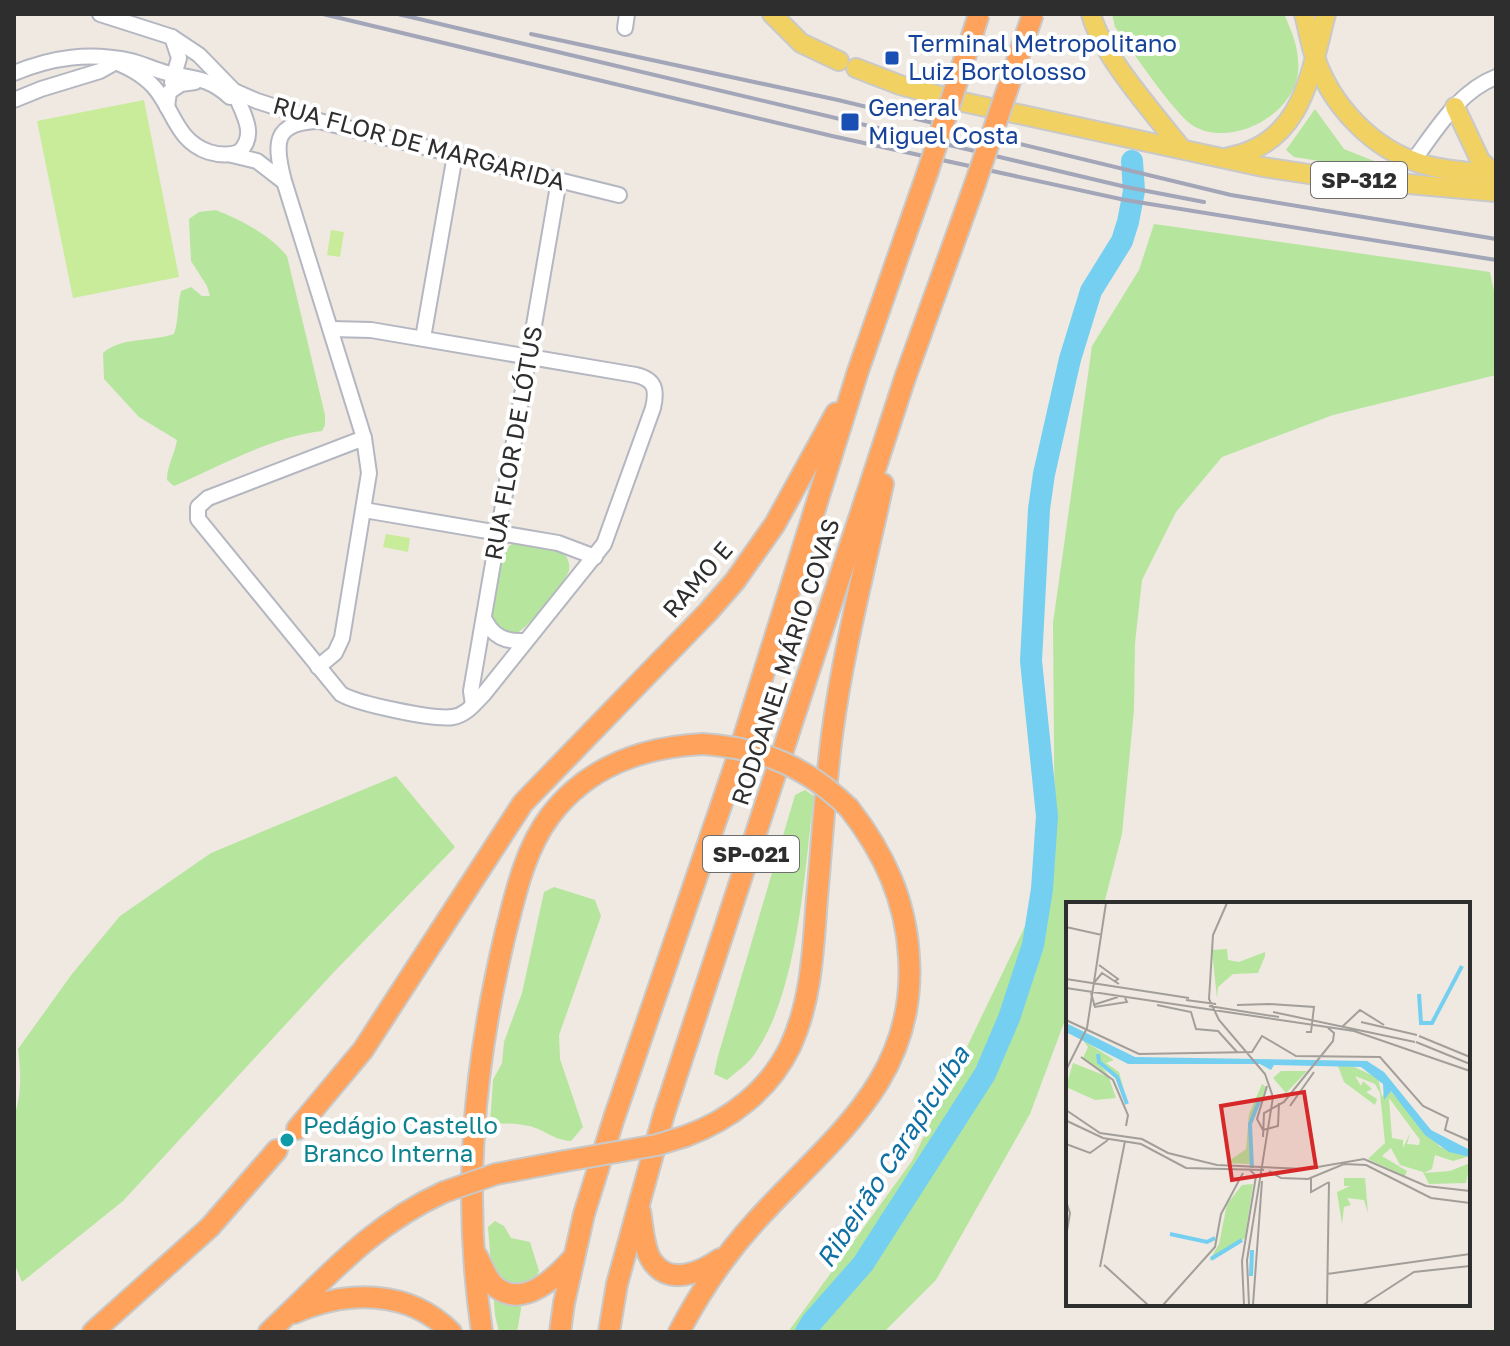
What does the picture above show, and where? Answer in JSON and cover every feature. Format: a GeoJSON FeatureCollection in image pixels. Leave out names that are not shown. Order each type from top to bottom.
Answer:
{"type":"FeatureCollection","features":[{"type":"Feature","properties":{"kind":"highway","name":"RODOANEL MÁRIO COVAS"},"geometry":{"type":"LineString","coordinates":[[560,1332],[573,1258],[614,1118],[736,762],[858,371],[979,14]]}},
{"type":"Feature","properties":{"kind":"highway","name":"RODOANEL MÁRIO COVAS"},"geometry":{"type":"LineString","coordinates":[[609,1332],[617,1284],[664,1114],[905,378],[1033,14]]}},
{"type":"Feature","properties":{"kind":"highway","name":"RAMO E"},"geometry":{"type":"LineString","coordinates":[[297,1129],[363,1050],[506,827],[534,790],[735,581],[775,524],[858,371]]}},
{"type":"Feature","properties":{"kind":"highway"},"geometry":{"type":"LineString","coordinates":[[276,1325],[374,1232],[397,1216],[444,1192],[496,1174],[657,1145],[686,1136],[727,1117],[762,1087],[789,1050],[804,1007],[812,958],[826,796],[840,684],[905,378]]}},
{"type":"Feature","properties":{"kind":"highway"},"geometry":{"type":"LineString","coordinates":[[482,1332],[470,1209],[472,1133],[485,1023],[514,903],[536,839],[564,799],[604,768],[651,750],[703,744],[757,751],[783,760],[818,781],[849,808],[883,857],[900,900],[910,968],[906,1014],[892,1060],[869,1099],[841,1134],[732,1249],[694,1303],[679,1332]]}},
{"type":"Feature","properties":{"kind":"highway"},"geometry":{"type":"LineString","coordinates":[[93,1332],[210,1227],[277,1150]]}},
{"type":"Feature","properties":{"kind":"highway"},"geometry":{"type":"LineString","coordinates":[[639,1206],[652,1260],[665,1273],[696,1273],[732,1249]]}},
{"type":"Feature","properties":{"kind":"highway"},"geometry":{"type":"LineString","coordinates":[[472,1248],[487,1278],[507,1293],[521,1294],[546,1284],[573,1258]]}},
{"type":"Feature","properties":{"kind":"highway"},"geometry":{"type":"LineString","coordinates":[[276,1325],[321,1303],[366,1296],[416,1306],[451,1332]]}},
{"type":"Feature","properties":{"kind":"main road"},"geometry":{"type":"LineString","coordinates":[[772,14],[801,43],[900,85],[963,102],[1224,158],[1263,144],[1282,129],[1297,110],[1307,90],[1326,14]]}},
{"type":"Feature","properties":{"kind":"main road"},"geometry":{"type":"LineString","coordinates":[[1091,14],[1098,34],[1181,148]]}},
{"type":"Feature","properties":{"kind":"main road"},"geometry":{"type":"LineString","coordinates":[[1304,14],[1315,57]]}},
{"type":"Feature","properties":{"kind":"main road","name":"SP-312"},"geometry":{"type":"LineString","coordinates":[[1315,57],[1334,96],[1354,121],[1390,149],[1413,161],[1495,180]]}},
{"type":"Feature","properties":{"kind":"main road"},"geometry":{"type":"LineString","coordinates":[[1455,107],[1480,160],[1495,180]]}},
{"type":"Feature","properties":{"kind":"main road","name":"SP-312"},"geometry":{"type":"LineString","coordinates":[[1224,158],[1322,176],[1495,180]]}},
{"type":"Feature","properties":{"kind":"street","name":"RUA FLOR DE MARGARIDA"},"geometry":{"type":"LineString","coordinates":[[100,14],[172,37],[199,55],[234,91],[319,121],[619,195]]}},
{"type":"Feature","properties":{"kind":"street"},"geometry":{"type":"LineString","coordinates":[[172,37],[179,58],[168,99],[176,127],[187,140],[208,152],[257,161],[284,181]]}},
{"type":"Feature","properties":{"kind":"street"},"geometry":{"type":"LineString","coordinates":[[14,73],[64,57],[132,61],[175,74],[199,77],[215,86],[241,109]]}},
{"type":"Feature","properties":{"kind":"street"},"geometry":{"type":"LineString","coordinates":[[111,60],[149,82],[168,99]]}},
{"type":"Feature","properties":{"kind":"street"},"geometry":{"type":"LineString","coordinates":[[14,100],[100,71],[111,60]]}},
{"type":"Feature","properties":{"kind":"street"},"geometry":{"type":"LineString","coordinates":[[1413,161],[1455,107],[1480,84],[1496,77]]}},
{"type":"Feature","properties":{"kind":"street"},"geometry":{"type":"LineString","coordinates":[[168,99],[187,82],[234,91],[248,125],[248,141],[242,150],[230,155]]}},
{"type":"Feature","properties":{"kind":"street"},"geometry":{"type":"LineString","coordinates":[[318,667],[335,653],[342,638],[369,473],[364,438],[284,181],[277,148],[280,136],[297,124],[319,121]]}},
{"type":"Feature","properties":{"kind":"street"},"geometry":{"type":"LineString","coordinates":[[423,338],[455,155]]}},
{"type":"Feature","properties":{"kind":"street","name":"RUA FLOR DE LÓTUS"},"geometry":{"type":"LineString","coordinates":[[473,705],[471,691],[559,180]]}},
{"type":"Feature","properties":{"kind":"street"},"geometry":{"type":"LineString","coordinates":[[331,329],[360,328],[636,375],[650,380],[655,389],[653,408],[604,544],[473,705],[451,717],[357,702],[341,694],[198,519],[200,504],[208,498],[364,438]]}},
{"type":"Feature","properties":{"kind":"street"},"geometry":{"type":"LineString","coordinates":[[364,510],[563,544],[595,557]]}},
{"type":"Feature","properties":{"kind":"street"},"geometry":{"type":"LineString","coordinates":[[484,618],[499,638],[525,641]]}},
{"type":"Feature","properties":{"kind":"green space"},"geometry":{"type":"Polygon","coordinates":[[[1112,14],[1284,14],[1298,57],[1294,89],[1272,115],[1240,130],[1223,133],[1192,125],[1152,79],[1115,27],[1112,14]]]}},
{"type":"Feature","properties":{"kind":"green space"},"geometry":{"type":"Polygon","coordinates":[[[144,100],[179,277],[73,298],[37,121],[144,100]]]}},
{"type":"Feature","properties":{"kind":"green space"},"geometry":{"type":"Polygon","coordinates":[[[1315,109],[1344,149],[1409,175],[1294,157],[1286,150],[1315,109]]]}},
{"type":"Feature","properties":{"kind":"green space"},"geometry":{"type":"Polygon","coordinates":[[[216,210],[254,229],[287,256],[325,425],[322,431],[264,446],[174,486],[167,480],[167,475],[177,440],[139,417],[104,379],[103,353],[118,344],[174,334],[181,291],[191,287],[202,296],[210,296],[191,261],[189,219],[199,212],[216,210]]]}},
{"type":"Feature","properties":{"kind":"green space"},"geometry":{"type":"Polygon","coordinates":[[[1154,224],[1490,272],[1496,301],[1496,375],[1333,415],[1222,457],[1176,512],[1142,580],[1122,834],[1105,902],[1066,902],[1066,1017],[1030,1114],[936,1280],[884,1332],[788,1332],[912,1161],[1055,864],[1053,623],[1092,346],[1139,270],[1154,224]]]}},
{"type":"Feature","properties":{"kind":"green space"},"geometry":{"type":"Polygon","coordinates":[[[331,230],[344,232],[340,257],[327,255],[331,230]]]}},
{"type":"Feature","properties":{"kind":"green space"},"geometry":{"type":"Polygon","coordinates":[[[386,534],[410,538],[408,552],[383,547],[386,534]]]}},
{"type":"Feature","properties":{"kind":"green space"},"geometry":{"type":"Polygon","coordinates":[[[514,542],[559,551],[566,556],[569,568],[567,576],[537,614],[522,630],[512,634],[500,629],[491,613],[501,554],[514,542]]]}},
{"type":"Feature","properties":{"kind":"green space"},"geometry":{"type":"Polygon","coordinates":[[[396,776],[455,847],[333,973],[123,1201],[22,1282],[14,1263],[14,1117],[20,1083],[18,1049],[72,974],[120,916],[211,853],[396,776]]]}},
{"type":"Feature","properties":{"kind":"green space"},"geometry":{"type":"Polygon","coordinates":[[[805,790],[814,796],[790,965],[769,1029],[751,1058],[727,1080],[714,1074],[718,1056],[795,795],[805,790]]]}},
{"type":"Feature","properties":{"kind":"green space"},"geometry":{"type":"Polygon","coordinates":[[[554,887],[595,900],[601,916],[559,1035],[560,1059],[583,1127],[571,1141],[529,1126],[490,1124],[493,1080],[502,1063],[504,1042],[522,993],[544,892],[554,887]]]}},
{"type":"Feature","properties":{"kind":"green space"},"geometry":{"type":"Polygon","coordinates":[[[495,1221],[504,1226],[511,1238],[530,1242],[539,1271],[522,1303],[517,1332],[499,1332],[495,1315],[488,1227],[495,1221]]]}},
{"type":"Feature","properties":{"kind":"waterway","name":"Ribeirão Carapicuíba"},"geometry":{"type":"LineString","coordinates":[[806,1332],[863,1264],[985,1074],[1009,1018],[1033,945],[1042,889],[1047,816],[1031,661],[1039,509],[1070,359],[1091,291],[1122,241],[1128,222],[1134,191],[1132,161]]}},
{"type":"Feature","properties":{"kind":"railway"},"geometry":{"type":"LineString","coordinates":[[323,14],[832,136],[1125,200],[1496,260]]}},
{"type":"Feature","properties":{"kind":"railway"},"geometry":{"type":"LineString","coordinates":[[398,14],[1126,187],[1204,202]]}},
{"type":"Feature","properties":{"kind":"railway"},"geometry":{"type":"LineString","coordinates":[[531,34],[838,100],[1231,195],[1496,239]]}},
{"type":"Feature","properties":{"kind":"place","name":"Terminal Metropolitano Luiz Bortolosso"},"geometry":{"type":"Point","coordinates":[892,58]}},
{"type":"Feature","properties":{"kind":"place","name":"General Miguel Costa"},"geometry":{"type":"Point","coordinates":[850,122]}},
{"type":"Feature","properties":{"kind":"place","name":"Pedágio Castello Branco Interna"},"geometry":{"type":"Point","coordinates":[287,1140]}}]}
